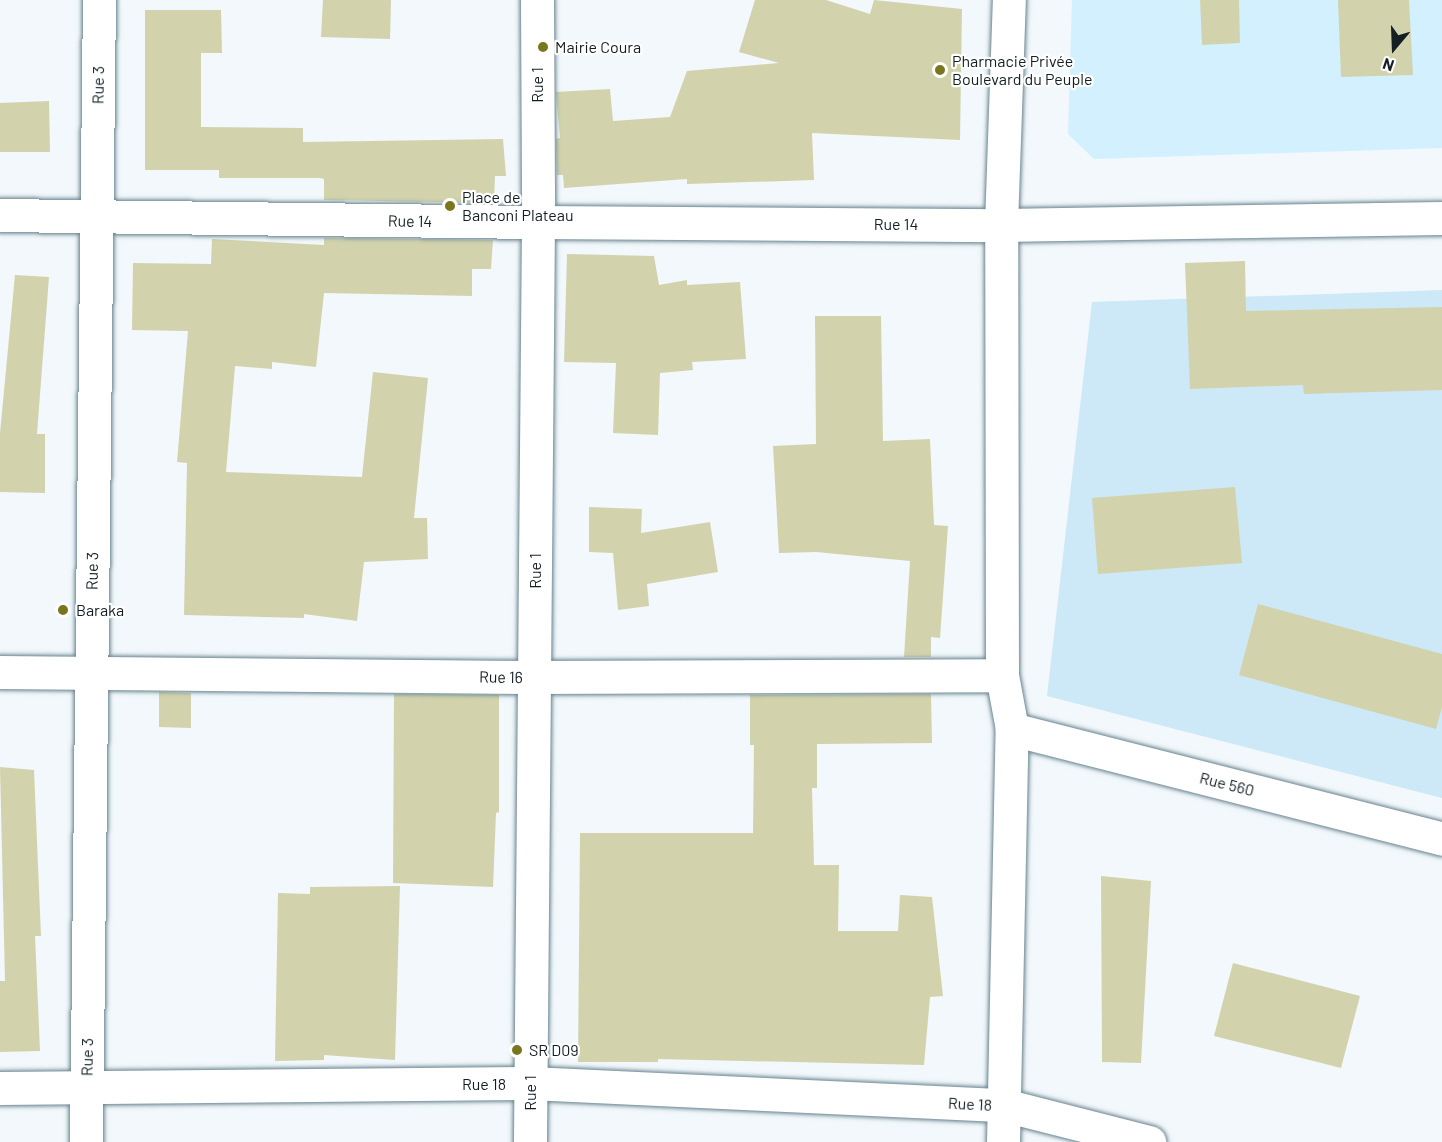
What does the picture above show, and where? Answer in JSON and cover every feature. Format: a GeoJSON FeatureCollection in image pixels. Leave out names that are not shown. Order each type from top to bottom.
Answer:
{"type":"FeatureCollection","features":[{"type":"Feature","properties":{"kind":"street","name":"Rue 3"},"geometry":{"type":"LineString","coordinates":[[86,1142],[99,0]]}},
{"type":"Feature","properties":{"kind":"street","name":"Rue 1"},"geometry":{"type":"LineString","coordinates":[[530,1142],[538,222],[537,0]]}},
{"type":"Feature","properties":{"kind":"street"},"geometry":{"type":"LineString","coordinates":[[1003,1142],[1012,729],[1002,675],[1001,225],[1009,0]]}},
{"type":"Feature","properties":{"kind":"street","name":"Rue 14"},"geometry":{"type":"LineString","coordinates":[[0,215],[1001,225],[1442,218]]}},
{"type":"Feature","properties":{"kind":"street","name":"Rue 16"},"geometry":{"type":"LineString","coordinates":[[0,672],[534,677],[1002,675]]}},
{"type":"Feature","properties":{"kind":"street","name":"Rue 560"},"geometry":{"type":"LineString","coordinates":[[1012,729],[1442,839]]}},
{"type":"Feature","properties":{"kind":"street","name":"Rue 18"},"geometry":{"type":"LineString","coordinates":[[0,1088],[530,1083],[1004,1105],[1149,1142]]}},
{"type":"Feature","properties":{"kind":"shaded area"},"geometry":{"type":"Polygon","coordinates":[[[1072,0],[1442,0],[1442,148],[1094,159],[1068,134],[1072,0]]]}},
{"type":"Feature","properties":{"kind":"shaded area"},"geometry":{"type":"Polygon","coordinates":[[[1442,290],[1442,798],[1047,696],[1092,302],[1442,290]]]}},
{"type":"Feature","properties":{"kind":"building"},"geometry":{"type":"Polygon","coordinates":[[[323,0],[391,0],[390,39],[321,37],[323,0]]]}},
{"type":"Feature","properties":{"kind":"building"},"geometry":{"type":"Polygon","coordinates":[[[755,0],[826,0],[870,14],[874,0],[962,9],[960,140],[812,133],[814,180],[687,184],[687,179],[564,188],[563,175],[557,175],[556,139],[560,138],[556,92],[610,89],[613,121],[670,117],[687,71],[779,63],[739,52],[755,0]]]}},
{"type":"Feature","properties":{"kind":"building"},"geometry":{"type":"Polygon","coordinates":[[[1200,0],[1239,0],[1240,43],[1202,45],[1200,0]]]}},
{"type":"Feature","properties":{"kind":"building"},"geometry":{"type":"Polygon","coordinates":[[[1338,0],[1409,0],[1413,75],[1341,77],[1338,0]]]}},
{"type":"Feature","properties":{"kind":"building"},"geometry":{"type":"Polygon","coordinates":[[[145,10],[221,10],[222,53],[201,53],[201,127],[303,128],[303,142],[503,139],[506,176],[495,176],[494,203],[324,200],[324,179],[320,178],[219,178],[219,170],[145,170],[145,10]]]}},
{"type":"Feature","properties":{"kind":"building"},"geometry":{"type":"Polygon","coordinates":[[[49,101],[50,152],[0,152],[0,103],[49,101]]]}},
{"type":"Feature","properties":{"kind":"building"},"geometry":{"type":"Polygon","coordinates":[[[324,238],[493,240],[491,269],[472,269],[472,296],[324,293],[316,367],[272,362],[272,369],[235,366],[226,472],[362,477],[373,372],[428,378],[414,518],[427,518],[428,559],[364,562],[357,621],[304,614],[304,618],[184,615],[187,463],[177,462],[188,331],[132,330],[133,263],[211,264],[212,239],[324,245],[324,238]]]}},
{"type":"Feature","properties":{"kind":"building"},"geometry":{"type":"Polygon","coordinates":[[[567,254],[654,256],[659,285],[687,280],[687,285],[740,282],[746,359],[692,362],[693,370],[660,373],[658,435],[613,433],[616,363],[564,362],[567,254]]]}},
{"type":"Feature","properties":{"kind":"building"},"geometry":{"type":"Polygon","coordinates":[[[1245,261],[1246,311],[1442,307],[1442,390],[1304,394],[1303,385],[1190,389],[1185,263],[1245,261]]]}},
{"type":"Feature","properties":{"kind":"building"},"geometry":{"type":"Polygon","coordinates":[[[15,275],[49,277],[37,434],[45,434],[45,493],[0,492],[0,433],[15,275]]]}},
{"type":"Feature","properties":{"kind":"building"},"geometry":{"type":"Polygon","coordinates":[[[815,316],[881,316],[883,441],[930,439],[934,525],[948,526],[940,638],[931,637],[931,657],[904,657],[910,561],[816,552],[779,553],[773,446],[816,444],[815,316]]]}},
{"type":"Feature","properties":{"kind":"building"},"geometry":{"type":"Polygon","coordinates":[[[1235,487],[1242,563],[1098,574],[1092,498],[1235,487]]]}},
{"type":"Feature","properties":{"kind":"building"},"geometry":{"type":"Polygon","coordinates":[[[589,507],[642,509],[641,533],[710,522],[718,572],[647,584],[649,606],[618,610],[613,553],[589,552],[589,507]]]}},
{"type":"Feature","properties":{"kind":"building"},"geometry":{"type":"Polygon","coordinates":[[[1258,604],[1442,654],[1442,707],[1436,729],[1239,675],[1258,604]]]}},
{"type":"Feature","properties":{"kind":"building"},"geometry":{"type":"Polygon","coordinates":[[[159,692],[191,693],[191,728],[159,727],[159,692]]]}},
{"type":"Feature","properties":{"kind":"building"},"geometry":{"type":"Polygon","coordinates":[[[394,694],[499,695],[499,812],[496,813],[493,887],[393,883],[394,694]]]}},
{"type":"Feature","properties":{"kind":"building"},"geometry":{"type":"Polygon","coordinates":[[[931,694],[932,743],[817,744],[817,788],[812,788],[814,865],[839,865],[838,931],[898,931],[900,895],[932,897],[943,996],[930,997],[924,1065],[658,1059],[658,1062],[578,1062],[580,833],[753,833],[754,745],[750,745],[750,695],[931,694]]]}},
{"type":"Feature","properties":{"kind":"building"},"geometry":{"type":"Polygon","coordinates":[[[0,767],[34,770],[41,936],[35,936],[40,1051],[0,1052],[0,981],[5,981],[0,767]]]}},
{"type":"Feature","properties":{"kind":"building"},"geometry":{"type":"Polygon","coordinates":[[[1101,876],[1151,881],[1141,1063],[1102,1062],[1101,876]]]}},
{"type":"Feature","properties":{"kind":"building"},"geometry":{"type":"Polygon","coordinates":[[[400,886],[395,1060],[324,1055],[324,1060],[275,1061],[278,893],[310,894],[310,887],[400,886]]]}},
{"type":"Feature","properties":{"kind":"building"},"geometry":{"type":"Polygon","coordinates":[[[1233,963],[1360,996],[1341,1068],[1214,1036],[1233,963]]]}},
{"type":"Feature","properties":{"kind":"place","name":"Mairie Coura"},"geometry":{"type":"Point","coordinates":[543,47]}},
{"type":"Feature","properties":{"kind":"place","name":"Pharmacie Privée Boulevard du Peuple"},"geometry":{"type":"Point","coordinates":[940,70]}},
{"type":"Feature","properties":{"kind":"place","name":"Place de Banconi Plateau"},"geometry":{"type":"Point","coordinates":[450,206]}},
{"type":"Feature","properties":{"kind":"place","name":"Baraka"},"geometry":{"type":"Point","coordinates":[63,610]}},
{"type":"Feature","properties":{"kind":"place","name":"SR D09"},"geometry":{"type":"Point","coordinates":[517,1050]}}]}
